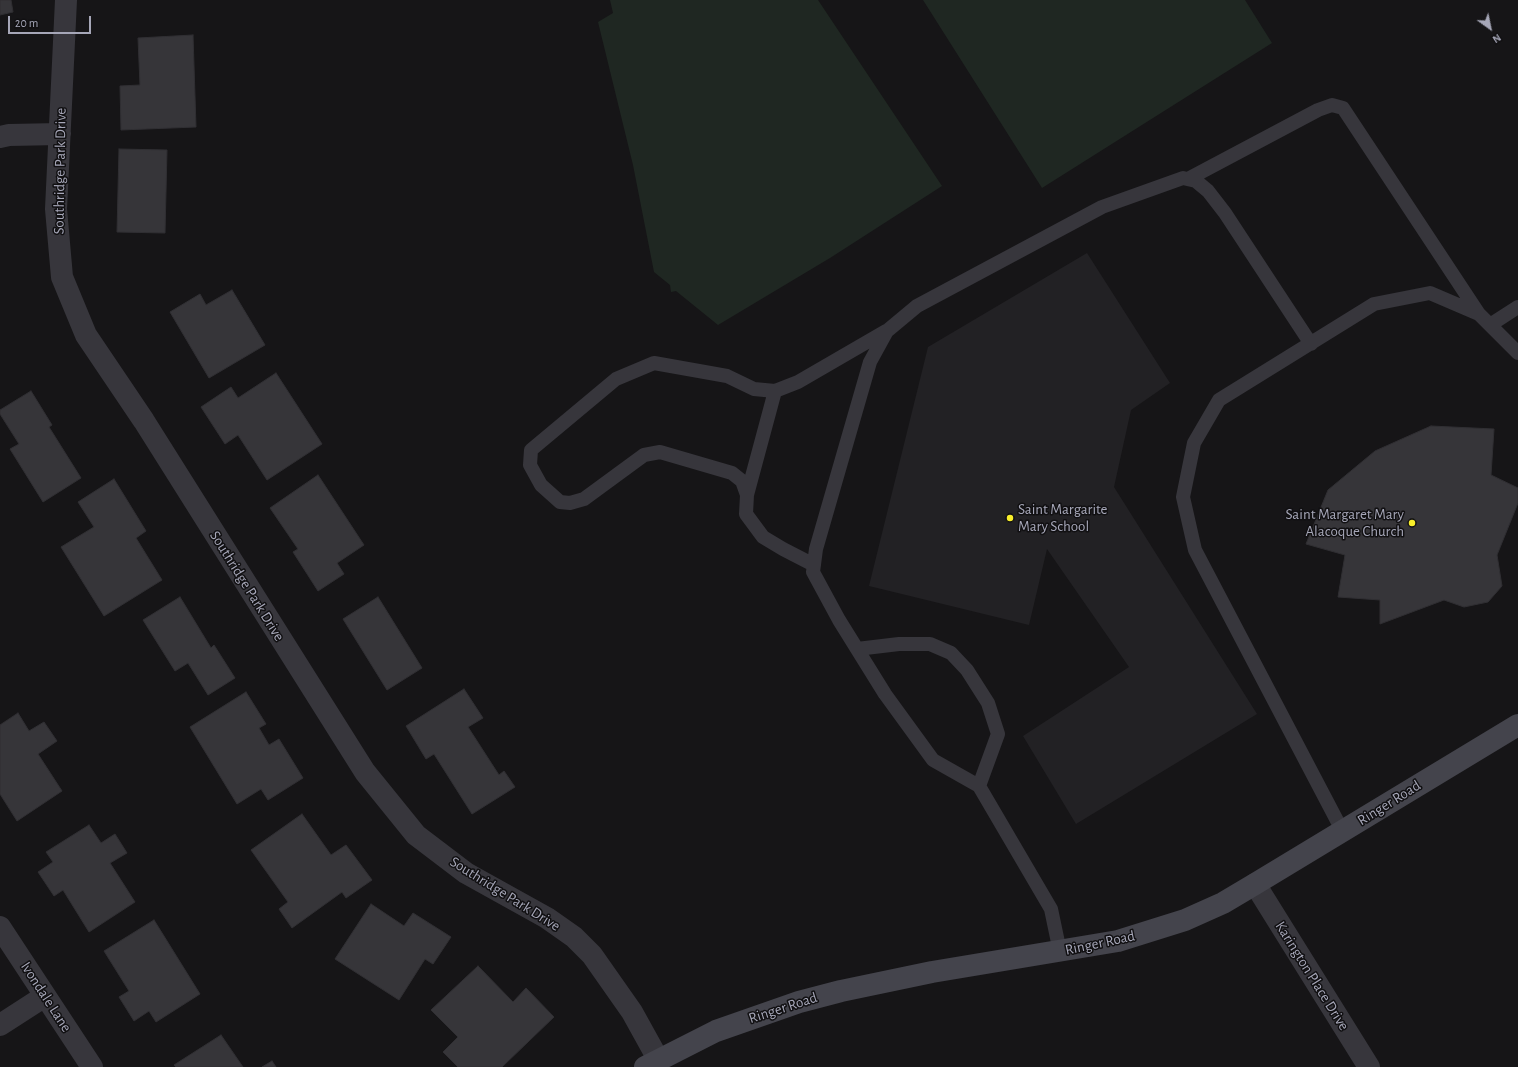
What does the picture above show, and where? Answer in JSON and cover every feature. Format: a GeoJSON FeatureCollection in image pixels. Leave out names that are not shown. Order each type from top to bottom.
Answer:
{"type":"FeatureCollection","features":[{"type":"Feature","properties":{"kind":"street","name":"Southridge Park Drive"},"geometry":{"type":"LineString","coordinates":[[66,0],[56,209],[62,277],[86,335],[144,421],[365,772],[416,835],[466,873],[547,918],[574,937],[592,955],[632,1012],[652,1063]]}},
{"type":"Feature","properties":{"kind":"street"},"geometry":{"type":"LineString","coordinates":[[0,137],[9,135],[60,134]]}},
{"type":"Feature","properties":{"kind":"street","name":"Ringer Road"},"geometry":{"type":"LineString","coordinates":[[652,1063],[716,1031],[798,1002],[841,991],[932,972],[1060,952],[1118,941],[1148,933],[1185,920],[1223,903],[1343,832],[1518,725]]}},
{"type":"Feature","properties":{"kind":"street","name":"Karington Place Drive"},"geometry":{"type":"LineString","coordinates":[[1255,884],[1369,1067]]}},
{"type":"Feature","properties":{"kind":"street","name":"Ivondale Lane"},"geometry":{"type":"LineString","coordinates":[[0,927],[92,1067]]}},
{"type":"Feature","properties":{"kind":"street"},"geometry":{"type":"LineString","coordinates":[[0,1025],[45,996]]}},
{"type":"Feature","properties":{"kind":"lane"},"geometry":{"type":"LineString","coordinates":[[1188,179],[1318,110],[1332,105],[1343,108],[1479,314],[1518,353]]}},
{"type":"Feature","properties":{"kind":"lane"},"geometry":{"type":"LineString","coordinates":[[747,495],[742,481],[732,473],[660,452],[644,455],[584,499],[570,503],[560,502],[541,485],[530,465],[531,450],[616,379],[654,364],[727,376],[754,388],[775,391],[798,382],[887,331],[917,306],[1102,207],[1183,178],[1196,181],[1208,191],[1225,213],[1311,344]]}},
{"type":"Feature","properties":{"kind":"lane"},"geometry":{"type":"LineString","coordinates":[[1343,832],[1195,550],[1183,497],[1194,443],[1219,400],[1374,304],[1430,293],[1479,314]]}},
{"type":"Feature","properties":{"kind":"lane"},"geometry":{"type":"LineString","coordinates":[[1490,325],[1518,306]]}},
{"type":"Feature","properties":{"kind":"lane"},"geometry":{"type":"LineString","coordinates":[[887,331],[870,362],[816,549],[812,572],[885,694],[932,760],[979,786],[1051,909],[1060,952]]}},
{"type":"Feature","properties":{"kind":"lane"},"geometry":{"type":"LineString","coordinates":[[775,391],[747,495],[746,514],[763,537],[783,550],[814,565]]}},
{"type":"Feature","properties":{"kind":"lane"},"geometry":{"type":"LineString","coordinates":[[857,649],[899,644],[930,644],[950,653],[967,670],[988,703],[998,734],[979,786]]}},
{"type":"Feature","properties":{"kind":"shaded area"},"geometry":{"type":"Polygon","coordinates":[[[610,0],[818,0],[942,186],[830,258],[718,325],[676,291],[671,292],[670,285],[654,272],[633,165],[598,22],[613,13],[610,0]]]}},
{"type":"Feature","properties":{"kind":"shaded area"},"geometry":{"type":"Polygon","coordinates":[[[923,0],[1245,0],[1272,43],[1042,188],[923,0]]]}},
{"type":"Feature","properties":{"kind":"shaded area","name":"Saint Margarite Mary School"},"geometry":{"type":"Polygon","coordinates":[[[1087,253],[1170,383],[1131,410],[1114,487],[1257,714],[1076,824],[1023,736],[1129,667],[1047,549],[1029,625],[869,586],[928,347],[1087,253]]]}},
{"type":"Feature","properties":{"kind":"building"},"geometry":{"type":"Polygon","coordinates":[[[0,0],[11,0],[13,12],[0,15],[0,0]]]}},
{"type":"Feature","properties":{"kind":"building"},"geometry":{"type":"Polygon","coordinates":[[[193,35],[196,127],[121,130],[120,86],[140,85],[138,38],[193,35]]]}},
{"type":"Feature","properties":{"kind":"building"},"geometry":{"type":"Polygon","coordinates":[[[119,149],[167,150],[165,233],[117,232],[119,149]]]}},
{"type":"Feature","properties":{"kind":"building"},"geometry":{"type":"Polygon","coordinates":[[[232,290],[265,345],[209,378],[170,312],[200,294],[206,305],[232,290]]]}},
{"type":"Feature","properties":{"kind":"building"},"geometry":{"type":"Polygon","coordinates":[[[276,373],[322,444],[267,480],[238,435],[225,444],[201,407],[231,387],[238,398],[276,373]]]}},
{"type":"Feature","properties":{"kind":"building"},"geometry":{"type":"Polygon","coordinates":[[[31,391],[52,425],[49,427],[81,478],[43,502],[10,449],[19,444],[0,414],[0,410],[31,391]]]}},
{"type":"Feature","properties":{"kind":"building","name":"Saint Margaret Mary Alacoque Church"},"geometry":{"type":"Polygon","coordinates":[[[1431,426],[1494,429],[1491,475],[1518,488],[1518,503],[1497,555],[1502,586],[1488,602],[1464,607],[1444,600],[1380,624],[1380,600],[1338,597],[1345,555],[1306,544],[1328,490],[1375,451],[1431,426]]]}},
{"type":"Feature","properties":{"kind":"building"},"geometry":{"type":"Polygon","coordinates":[[[318,475],[364,545],[337,563],[344,574],[318,591],[293,552],[298,549],[270,508],[318,475]]]}},
{"type":"Feature","properties":{"kind":"building"},"geometry":{"type":"Polygon","coordinates":[[[114,479],[146,531],[136,538],[162,580],[104,616],[61,547],[94,527],[78,502],[114,479]]]}},
{"type":"Feature","properties":{"kind":"building"},"geometry":{"type":"Polygon","coordinates":[[[180,597],[211,648],[214,645],[235,678],[208,695],[188,663],[175,671],[143,620],[180,597]]]}},
{"type":"Feature","properties":{"kind":"building"},"geometry":{"type":"Polygon","coordinates":[[[378,597],[422,668],[387,690],[343,619],[378,597]]]}},
{"type":"Feature","properties":{"kind":"building"},"geometry":{"type":"Polygon","coordinates":[[[464,689],[483,718],[468,727],[499,775],[504,771],[515,787],[472,814],[434,754],[426,759],[406,726],[464,689]]]}},
{"type":"Feature","properties":{"kind":"building"},"geometry":{"type":"Polygon","coordinates":[[[246,692],[266,724],[259,728],[269,745],[279,739],[303,778],[268,800],[261,789],[237,804],[190,727],[246,692]]]}},
{"type":"Feature","properties":{"kind":"building"},"geometry":{"type":"Polygon","coordinates":[[[18,713],[29,731],[44,722],[57,741],[38,754],[62,791],[17,821],[0,794],[0,725],[18,713]]]}},
{"type":"Feature","properties":{"kind":"building"},"geometry":{"type":"Polygon","coordinates":[[[302,814],[331,855],[346,845],[372,880],[346,898],[342,892],[292,928],[279,909],[288,902],[251,850],[302,814]]]}},
{"type":"Feature","properties":{"kind":"building"},"geometry":{"type":"Polygon","coordinates":[[[89,825],[101,843],[115,834],[127,853],[110,863],[135,902],[89,932],[63,890],[54,896],[38,872],[53,862],[46,852],[89,825]]]}},
{"type":"Feature","properties":{"kind":"building"},"geometry":{"type":"Polygon","coordinates":[[[371,904],[404,926],[413,913],[451,937],[433,964],[425,959],[399,1000],[335,959],[371,904]]]}},
{"type":"Feature","properties":{"kind":"building"},"geometry":{"type":"Polygon","coordinates":[[[154,920],[200,994],[156,1022],[149,1011],[134,1021],[119,997],[129,991],[104,951],[154,920]]]}},
{"type":"Feature","properties":{"kind":"building"},"geometry":{"type":"Polygon","coordinates":[[[478,966],[513,1002],[526,988],[554,1017],[502,1067],[458,1067],[443,1052],[458,1037],[431,1010],[478,966]]]}},
{"type":"Feature","properties":{"kind":"building"},"geometry":{"type":"Polygon","coordinates":[[[221,1035],[243,1067],[176,1067],[174,1065],[221,1035]]]}},
{"type":"Feature","properties":{"kind":"building"},"geometry":{"type":"Polygon","coordinates":[[[272,1061],[276,1067],[262,1067],[272,1061]]]}},
{"type":"Feature","properties":{"kind":"place","name":"Saint Margarite Mary School"},"geometry":{"type":"Point","coordinates":[1010,518]}},
{"type":"Feature","properties":{"kind":"place","name":"Saint Margaret Mary Alacoque Church"},"geometry":{"type":"Point","coordinates":[1412,523]}}]}
